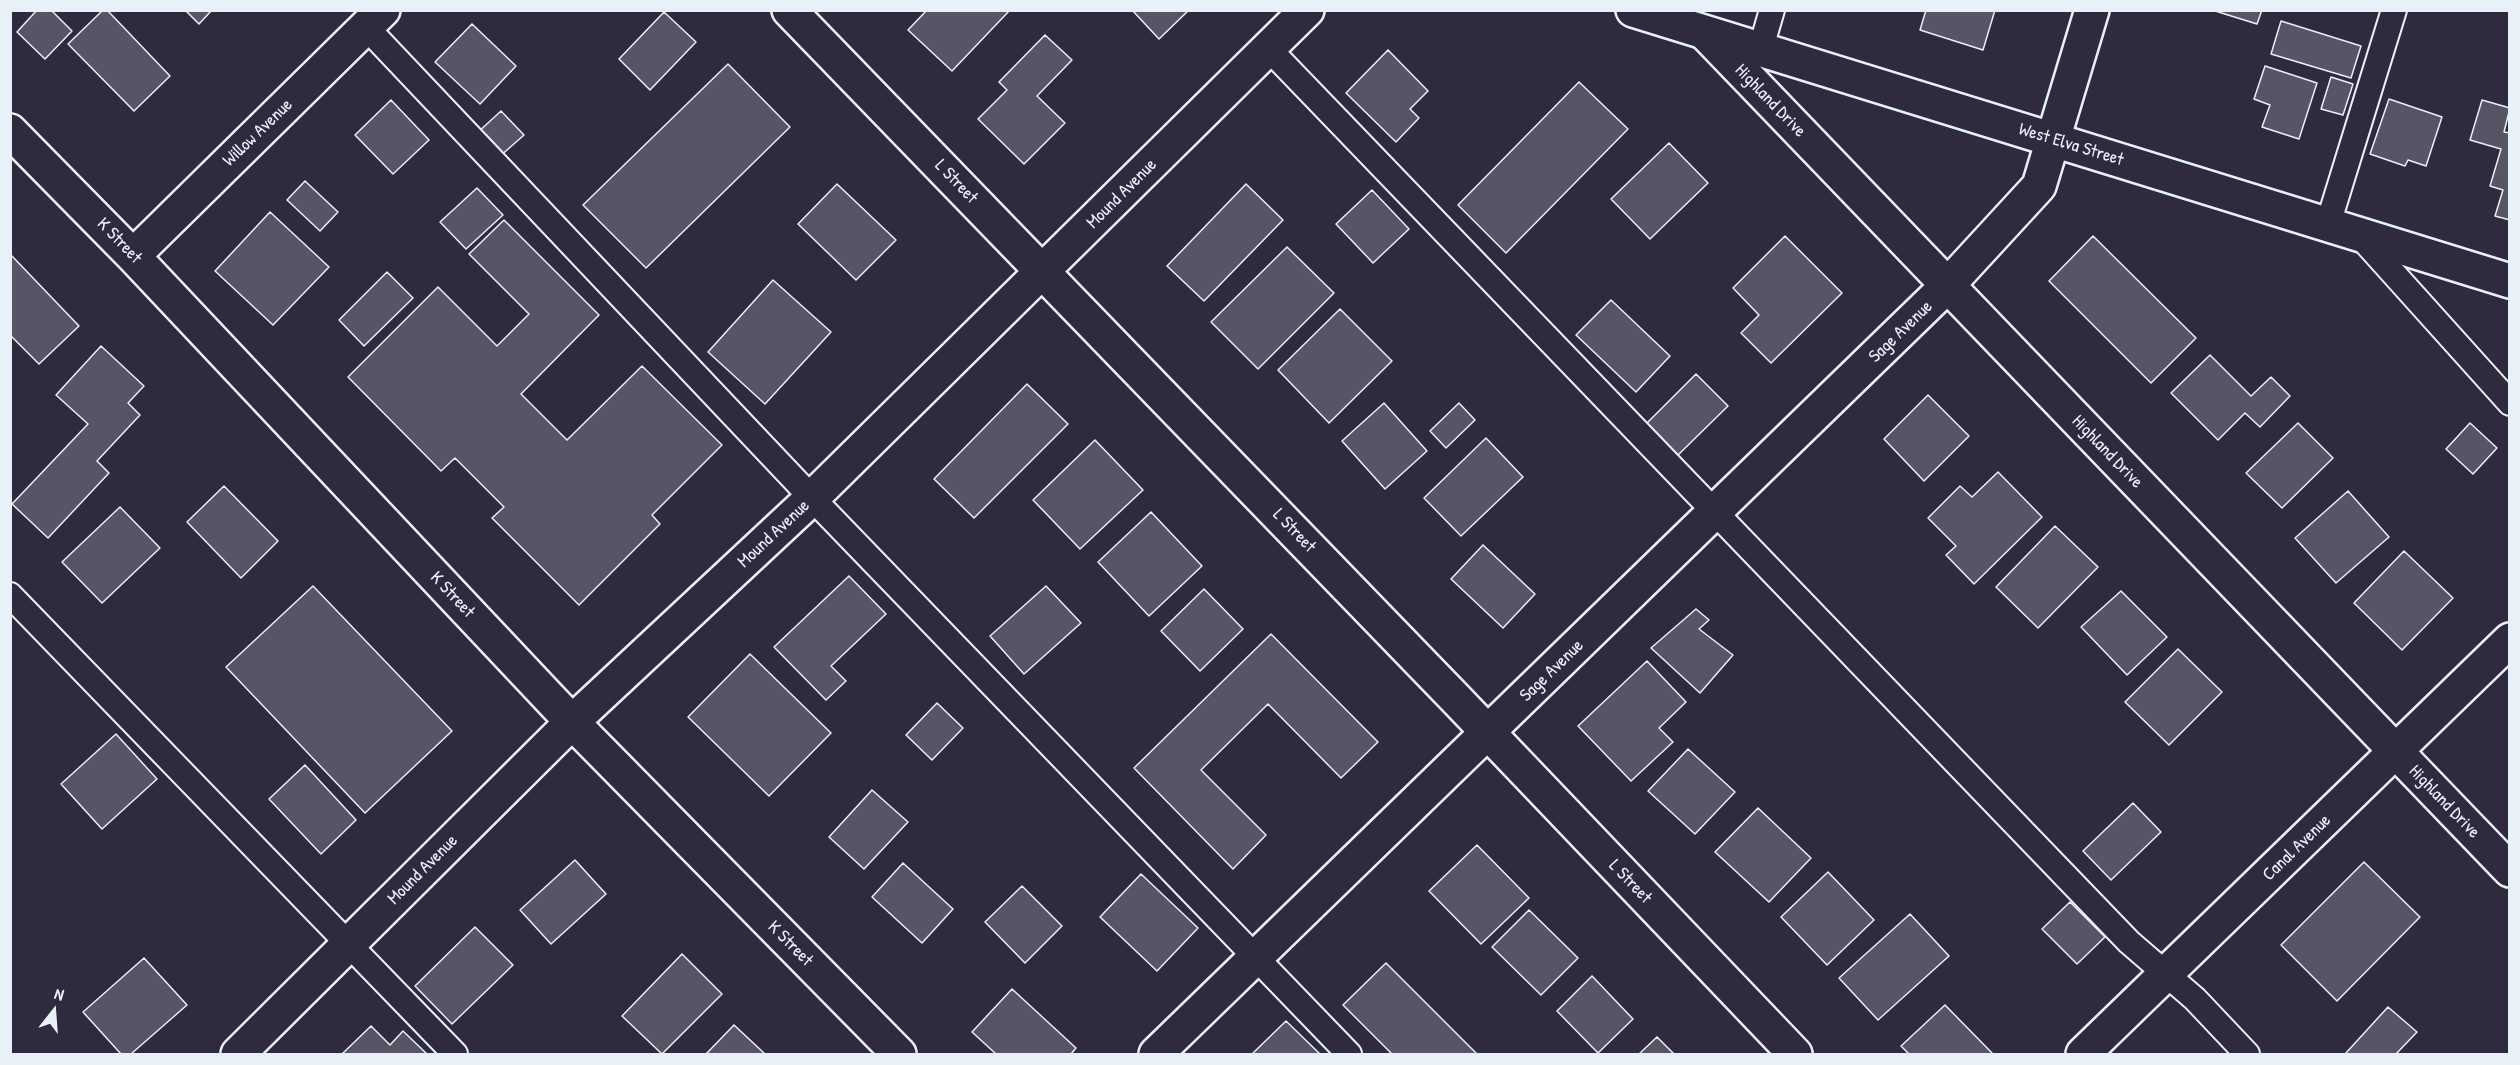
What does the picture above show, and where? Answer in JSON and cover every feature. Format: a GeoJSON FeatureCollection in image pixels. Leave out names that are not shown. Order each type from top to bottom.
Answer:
{"type":"FeatureCollection","features":[{"type":"Feature","properties":{"kind":"street","name":"L Street"},"geometry":{"type":"LineString","coordinates":[[789,10],[1044,272],[1795,1054]]}},
{"type":"Feature","properties":{"kind":"street","name":"Mound Avenue"},"geometry":{"type":"LineString","coordinates":[[238,1054],[572,722],[812,498],[1044,272],[1307,10]]}},
{"type":"Feature","properties":{"kind":"street","name":"West Elva Street"},"geometry":{"type":"LineString","coordinates":[[1633,10],[2510,281]]}},
{"type":"Feature","properties":{"kind":"street","name":"Sage Avenue"},"geometry":{"type":"LineString","coordinates":[[1156,1054],[1947,286],[2039,186],[2092,10]]}},
{"type":"Feature","properties":{"kind":"street","name":"Willow Avenue"},"geometry":{"type":"LineString","coordinates":[[133,256],[375,19]]}},
{"type":"Feature","properties":{"kind":"street","name":"Highland Drive"},"geometry":{"type":"LineString","coordinates":[[1705,33],[2510,870]]}},
{"type":"Feature","properties":{"kind":"street","name":"K Street"},"geometry":{"type":"LineString","coordinates":[[10,131],[133,256],[572,722],[898,1054]]}},
{"type":"Feature","properties":{"kind":"street","name":"Canal Avenue"},"geometry":{"type":"LineString","coordinates":[[2083,1054],[2510,640]]}},
{"type":"Feature","properties":{"kind":"lane"},"geometry":{"type":"LineString","coordinates":[[1760,51],[1772,10]]}},
{"type":"Feature","properties":{"kind":"lane"},"geometry":{"type":"LineString","coordinates":[[2394,10],[2343,229],[2510,403]]}},
{"type":"Feature","properties":{"kind":"lane"},"geometry":{"type":"LineString","coordinates":[[375,19],[812,498],[1258,957],[1349,1054]]}},
{"type":"Feature","properties":{"kind":"lane"},"geometry":{"type":"LineString","coordinates":[[1269,48],[2129,942],[2195,999],[2247,1054]]}},
{"type":"Feature","properties":{"kind":"lane"},"geometry":{"type":"LineString","coordinates":[[10,595],[455,1054]]}},
{"type":"Feature","properties":{"kind":"building"},"geometry":{"type":"Polygon","coordinates":[[[37,10],[51,10],[72,31],[45,59],[17,32],[37,10]]]}},
{"type":"Feature","properties":{"kind":"building"},"geometry":{"type":"Polygon","coordinates":[[[103,10],[107,10],[170,76],[134,111],[68,44],[103,10]]]}},
{"type":"Feature","properties":{"kind":"building"},"geometry":{"type":"Polygon","coordinates":[[[185,10],[212,10],[199,24],[185,10]]]}},
{"type":"Feature","properties":{"kind":"building"},"geometry":{"type":"Polygon","coordinates":[[[927,10],[1010,10],[952,71],[908,30],[927,10]]]}},
{"type":"Feature","properties":{"kind":"building"},"geometry":{"type":"Polygon","coordinates":[[[1132,10],[1189,10],[1159,39],[1132,10]]]}},
{"type":"Feature","properties":{"kind":"building"},"geometry":{"type":"Polygon","coordinates":[[[1926,10],[1995,10],[1983,50],[1920,30],[1926,10]]]}},
{"type":"Feature","properties":{"kind":"building"},"geometry":{"type":"Polygon","coordinates":[[[2212,10],[2262,10],[2257,24],[2212,10]]]}},
{"type":"Feature","properties":{"kind":"building"},"geometry":{"type":"Polygon","coordinates":[[[664,12],[696,42],[650,90],[619,59],[664,12]]]}},
{"type":"Feature","properties":{"kind":"building"},"geometry":{"type":"Polygon","coordinates":[[[2281,21],[2361,46],[2351,78],[2271,54],[2281,21]]]}},
{"type":"Feature","properties":{"kind":"building"},"geometry":{"type":"Polygon","coordinates":[[[472,24],[516,66],[480,104],[435,62],[472,24]]]}},
{"type":"Feature","properties":{"kind":"building"},"geometry":{"type":"Polygon","coordinates":[[[1045,35],[1072,60],[1037,96],[1065,123],[1024,164],[978,119],[1007,90],[999,82],[1045,35]]]}},
{"type":"Feature","properties":{"kind":"building"},"geometry":{"type":"Polygon","coordinates":[[[1388,50],[1428,91],[1410,109],[1419,118],[1396,142],[1346,93],[1388,50]]]}},
{"type":"Feature","properties":{"kind":"building"},"geometry":{"type":"Polygon","coordinates":[[[728,64],[790,127],[646,268],[583,205],[728,64]]]}},
{"type":"Feature","properties":{"kind":"building"},"geometry":{"type":"Polygon","coordinates":[[[2265,66],[2317,83],[2299,139],[2262,127],[2270,105],[2254,99],[2265,66]]]}},
{"type":"Feature","properties":{"kind":"building"},"geometry":{"type":"Polygon","coordinates":[[[2331,77],[2353,84],[2343,115],[2321,109],[2331,77]]]}},
{"type":"Feature","properties":{"kind":"building"},"geometry":{"type":"Polygon","coordinates":[[[1579,82],[1628,129],[1506,253],[1458,205],[1579,82]]]}},
{"type":"Feature","properties":{"kind":"building"},"geometry":{"type":"Polygon","coordinates":[[[2389,99],[2442,117],[2426,166],[2408,160],[2405,166],[2370,154],[2389,99]]]}},
{"type":"Feature","properties":{"kind":"building"},"geometry":{"type":"Polygon","coordinates":[[[391,100],[429,140],[393,174],[355,135],[391,100]]]}},
{"type":"Feature","properties":{"kind":"building"},"geometry":{"type":"Polygon","coordinates":[[[2482,100],[2510,108],[2504,132],[2510,133],[2510,220],[2495,216],[2503,190],[2490,186],[2501,149],[2470,140],[2482,100]]]}},
{"type":"Feature","properties":{"kind":"building"},"geometry":{"type":"Polygon","coordinates":[[[501,111],[524,135],[498,158],[476,134],[501,111]]]}},
{"type":"Feature","properties":{"kind":"building"},"geometry":{"type":"Polygon","coordinates":[[[1669,143],[1708,183],[1650,239],[1611,199],[1669,143]]]}},
{"type":"Feature","properties":{"kind":"building"},"geometry":{"type":"Polygon","coordinates":[[[305,181],[338,212],[320,231],[287,200],[305,181]]]}},
{"type":"Feature","properties":{"kind":"building"},"geometry":{"type":"Polygon","coordinates":[[[837,184],[896,240],[856,280],[798,224],[837,184]]]}},
{"type":"Feature","properties":{"kind":"building"},"geometry":{"type":"Polygon","coordinates":[[[1246,184],[1283,220],[1204,301],[1167,266],[1246,184]]]}},
{"type":"Feature","properties":{"kind":"building"},"geometry":{"type":"Polygon","coordinates":[[[477,188],[503,215],[466,249],[440,222],[477,188]]]}},
{"type":"Feature","properties":{"kind":"building"},"geometry":{"type":"Polygon","coordinates":[[[1372,190],[1409,229],[1373,263],[1336,224],[1372,190]]]}},
{"type":"Feature","properties":{"kind":"building"},"geometry":{"type":"Polygon","coordinates":[[[270,212],[329,267],[273,325],[215,271],[270,212]]]}},
{"type":"Feature","properties":{"kind":"building"},"geometry":{"type":"Polygon","coordinates":[[[504,220],[599,315],[521,394],[567,440],[642,366],[722,445],[652,515],[660,524],[579,605],[492,518],[504,507],[455,458],[441,471],[348,377],[438,287],[497,346],[529,314],[469,254],[504,220]]]}},
{"type":"Feature","properties":{"kind":"building"},"geometry":{"type":"Polygon","coordinates":[[[1785,236],[1842,293],[1771,363],[1741,333],[1759,315],[1733,288],[1785,236]]]}},
{"type":"Feature","properties":{"kind":"building"},"geometry":{"type":"Polygon","coordinates":[[[2093,236],[2196,338],[2151,383],[2049,281],[2093,236]]]}},
{"type":"Feature","properties":{"kind":"building"},"geometry":{"type":"Polygon","coordinates":[[[1287,247],[1334,293],[1258,369],[1211,322],[1287,247]]]}},
{"type":"Feature","properties":{"kind":"building"},"geometry":{"type":"Polygon","coordinates":[[[11,255],[79,326],[39,364],[10,335],[11,255]]]}},
{"type":"Feature","properties":{"kind":"building"},"geometry":{"type":"Polygon","coordinates":[[[387,272],[413,298],[364,346],[339,320],[387,272]]]}},
{"type":"Feature","properties":{"kind":"building"},"geometry":{"type":"Polygon","coordinates":[[[773,280],[831,332],[765,404],[708,352],[773,280]]]}},
{"type":"Feature","properties":{"kind":"building"},"geometry":{"type":"Polygon","coordinates":[[[1611,300],[1670,356],[1636,392],[1576,335],[1611,300]]]}},
{"type":"Feature","properties":{"kind":"building"},"geometry":{"type":"Polygon","coordinates":[[[1340,309],[1392,361],[1329,423],[1278,370],[1340,309]]]}},
{"type":"Feature","properties":{"kind":"building"},"geometry":{"type":"Polygon","coordinates":[[[101,346],[144,386],[128,403],[140,415],[97,461],[109,473],[48,538],[12,504],[88,424],[56,395],[101,346]]]}},
{"type":"Feature","properties":{"kind":"building"},"geometry":{"type":"Polygon","coordinates":[[[2210,355],[2251,396],[2271,377],[2290,396],[2260,427],[2245,413],[2218,440],[2171,393],[2210,355]]]}},
{"type":"Feature","properties":{"kind":"building"},"geometry":{"type":"Polygon","coordinates":[[[1696,374],[1728,406],[1678,455],[1646,424],[1696,374]]]}},
{"type":"Feature","properties":{"kind":"building"},"geometry":{"type":"Polygon","coordinates":[[[1027,384],[1068,424],[974,518],[934,479],[1027,384]]]}},
{"type":"Feature","properties":{"kind":"building"},"geometry":{"type":"Polygon","coordinates":[[[1928,395],[1969,436],[1924,481],[1884,439],[1928,395]]]}},
{"type":"Feature","properties":{"kind":"building"},"geometry":{"type":"Polygon","coordinates":[[[1384,403],[1427,451],[1385,489],[1342,441],[1384,403]]]}},
{"type":"Feature","properties":{"kind":"building"},"geometry":{"type":"Polygon","coordinates":[[[1459,403],[1475,420],[1446,448],[1430,431],[1459,403]]]}},
{"type":"Feature","properties":{"kind":"building"},"geometry":{"type":"Polygon","coordinates":[[[2298,423],[2333,458],[2282,508],[2246,473],[2298,423]]]}},
{"type":"Feature","properties":{"kind":"building"},"geometry":{"type":"Polygon","coordinates":[[[2470,423],[2497,448],[2473,474],[2446,449],[2470,423]]]}},
{"type":"Feature","properties":{"kind":"building"},"geometry":{"type":"Polygon","coordinates":[[[1486,438],[1523,477],[1461,536],[1424,498],[1486,438]]]}},
{"type":"Feature","properties":{"kind":"building"},"geometry":{"type":"Polygon","coordinates":[[[1095,440],[1143,490],[1080,549],[1033,500],[1095,440]]]}},
{"type":"Feature","properties":{"kind":"building"},"geometry":{"type":"Polygon","coordinates":[[[1998,472],[2042,517],[1974,584],[1946,555],[1956,546],[1928,518],[1960,486],[1972,497],[1998,472]]]}},
{"type":"Feature","properties":{"kind":"building"},"geometry":{"type":"Polygon","coordinates":[[[224,486],[278,541],[241,578],[187,522],[224,486]]]}},
{"type":"Feature","properties":{"kind":"building"},"geometry":{"type":"Polygon","coordinates":[[[2348,491],[2389,537],[2336,583],[2295,538],[2348,491]]]}},
{"type":"Feature","properties":{"kind":"building"},"geometry":{"type":"Polygon","coordinates":[[[120,507],[160,548],[102,603],[62,562],[120,507]]]}},
{"type":"Feature","properties":{"kind":"building"},"geometry":{"type":"Polygon","coordinates":[[[1151,512],[1202,566],[1149,616],[1098,562],[1151,512]]]}},
{"type":"Feature","properties":{"kind":"building"},"geometry":{"type":"Polygon","coordinates":[[[2055,526],[2098,567],[2038,628],[1996,587],[2055,526]]]}},
{"type":"Feature","properties":{"kind":"building"},"geometry":{"type":"Polygon","coordinates":[[[1483,545],[1535,594],[1503,628],[1451,579],[1483,545]]]}},
{"type":"Feature","properties":{"kind":"building"},"geometry":{"type":"Polygon","coordinates":[[[2404,551],[2453,598],[2402,650],[2354,603],[2404,551]]]}},
{"type":"Feature","properties":{"kind":"building"},"geometry":{"type":"Polygon","coordinates":[[[849,576],[886,614],[831,666],[846,681],[826,700],[774,647],[849,576]]]}},
{"type":"Feature","properties":{"kind":"building"},"geometry":{"type":"Polygon","coordinates":[[[313,586],[452,731],[365,813],[226,667],[313,586]]]}},
{"type":"Feature","properties":{"kind":"building"},"geometry":{"type":"Polygon","coordinates":[[[1046,586],[1081,623],[1024,674],[990,636],[1046,586]]]}},
{"type":"Feature","properties":{"kind":"building"},"geometry":{"type":"Polygon","coordinates":[[[1204,589],[1243,629],[1200,671],[1161,631],[1204,589]]]}},
{"type":"Feature","properties":{"kind":"building"},"geometry":{"type":"Polygon","coordinates":[[[2121,591],[2167,637],[2127,675],[2081,627],[2121,591]]]}},
{"type":"Feature","properties":{"kind":"building"},"geometry":{"type":"Polygon","coordinates":[[[1696,609],[1709,620],[1699,629],[1733,655],[1700,693],[1651,648],[1696,609]]]}},
{"type":"Feature","properties":{"kind":"building"},"geometry":{"type":"Polygon","coordinates":[[[1271,634],[1378,742],[1341,778],[1268,704],[1201,770],[1266,835],[1233,869],[1134,768],[1271,634]]]}},
{"type":"Feature","properties":{"kind":"building"},"geometry":{"type":"Polygon","coordinates":[[[2178,649],[2222,692],[2169,745],[2125,702],[2178,649]]]}},
{"type":"Feature","properties":{"kind":"building"},"geometry":{"type":"Polygon","coordinates":[[[750,654],[831,733],[769,796],[688,717],[750,654]]]}},
{"type":"Feature","properties":{"kind":"building"},"geometry":{"type":"Polygon","coordinates":[[[1647,661],[1686,702],[1659,728],[1673,742],[1631,781],[1578,726],[1647,661]]]}},
{"type":"Feature","properties":{"kind":"building"},"geometry":{"type":"Polygon","coordinates":[[[937,703],[963,728],[932,760],[906,735],[937,703]]]}},
{"type":"Feature","properties":{"kind":"building"},"geometry":{"type":"Polygon","coordinates":[[[116,734],[157,779],[102,829],[61,784],[116,734]]]}},
{"type":"Feature","properties":{"kind":"building"},"geometry":{"type":"Polygon","coordinates":[[[1688,749],[1735,792],[1695,834],[1648,791],[1688,749]]]}},
{"type":"Feature","properties":{"kind":"building"},"geometry":{"type":"Polygon","coordinates":[[[305,765],[356,820],[321,854],[269,799],[305,765]]]}},
{"type":"Feature","properties":{"kind":"building"},"geometry":{"type":"Polygon","coordinates":[[[872,790],[908,822],[864,869],[829,837],[872,790]]]}},
{"type":"Feature","properties":{"kind":"building"},"geometry":{"type":"Polygon","coordinates":[[[2133,803],[2161,832],[2111,880],[2083,851],[2133,803]]]}},
{"type":"Feature","properties":{"kind":"building"},"geometry":{"type":"Polygon","coordinates":[[[1758,808],[1811,858],[1769,902],[1715,852],[1758,808]]]}},
{"type":"Feature","properties":{"kind":"building"},"geometry":{"type":"Polygon","coordinates":[[[1477,845],[1529,898],[1481,944],[1429,891],[1477,845]]]}},
{"type":"Feature","properties":{"kind":"building"},"geometry":{"type":"Polygon","coordinates":[[[575,860],[606,894],[551,944],[520,910],[575,860]]]}},
{"type":"Feature","properties":{"kind":"building"},"geometry":{"type":"Polygon","coordinates":[[[2364,862],[2420,917],[2337,1001],[2281,945],[2364,862]]]}},
{"type":"Feature","properties":{"kind":"building"},"geometry":{"type":"Polygon","coordinates":[[[903,863],[953,909],[922,943],[872,897],[903,863]]]}},
{"type":"Feature","properties":{"kind":"building"},"geometry":{"type":"Polygon","coordinates":[[[1828,872],[1874,920],[1827,965],[1781,917],[1828,872]]]}},
{"type":"Feature","properties":{"kind":"building"},"geometry":{"type":"Polygon","coordinates":[[[1141,874],[1198,928],[1157,971],[1100,917],[1141,874]]]}},
{"type":"Feature","properties":{"kind":"building"},"geometry":{"type":"Polygon","coordinates":[[[1022,886],[1062,926],[1025,963],[985,922],[1022,886]]]}},
{"type":"Feature","properties":{"kind":"building"},"geometry":{"type":"Polygon","coordinates":[[[2070,902],[2105,937],[2077,964],[2042,929],[2070,902]]]}},
{"type":"Feature","properties":{"kind":"building"},"geometry":{"type":"Polygon","coordinates":[[[1529,910],[1578,958],[1541,995],[1492,947],[1529,910]]]}},
{"type":"Feature","properties":{"kind":"building"},"geometry":{"type":"Polygon","coordinates":[[[1910,914],[1949,956],[1878,1020],[1839,978],[1910,914]]]}},
{"type":"Feature","properties":{"kind":"building"},"geometry":{"type":"Polygon","coordinates":[[[475,927],[513,965],[452,1024],[415,986],[475,927]]]}},
{"type":"Feature","properties":{"kind":"building"},"geometry":{"type":"Polygon","coordinates":[[[682,954],[722,994],[662,1054],[622,1016],[682,954]]]}},
{"type":"Feature","properties":{"kind":"building"},"geometry":{"type":"Polygon","coordinates":[[[144,958],[187,1005],[131,1054],[121,1054],[83,1012],[144,958]]]}},
{"type":"Feature","properties":{"kind":"building"},"geometry":{"type":"Polygon","coordinates":[[[1386,963],[1477,1054],[1392,1054],[1343,1005],[1386,963]]]}},
{"type":"Feature","properties":{"kind":"building"},"geometry":{"type":"Polygon","coordinates":[[[1592,976],[1633,1019],[1598,1053],[1557,1011],[1592,976]]]}},
{"type":"Feature","properties":{"kind":"building"},"geometry":{"type":"Polygon","coordinates":[[[1012,989],[1076,1048],[1071,1054],[996,1054],[972,1032],[1012,989]]]}},
{"type":"Feature","properties":{"kind":"building"},"geometry":{"type":"Polygon","coordinates":[[[1945,1005],[1993,1054],[1909,1054],[1901,1046],[1945,1005]]]}},
{"type":"Feature","properties":{"kind":"building"},"geometry":{"type":"Polygon","coordinates":[[[2388,1007],[2417,1032],[2396,1054],[2345,1054],[2388,1007]]]}},
{"type":"Feature","properties":{"kind":"building"},"geometry":{"type":"Polygon","coordinates":[[[1286,1021],[1320,1054],[1252,1054],[1286,1021]]]}},
{"type":"Feature","properties":{"kind":"building"},"geometry":{"type":"Polygon","coordinates":[[[734,1025],[765,1054],[706,1054],[734,1025]]]}},
{"type":"Feature","properties":{"kind":"building"},"geometry":{"type":"Polygon","coordinates":[[[371,1026],[390,1045],[403,1031],[427,1054],[342,1054],[371,1026]]]}},
{"type":"Feature","properties":{"kind":"building"},"geometry":{"type":"Polygon","coordinates":[[[1657,1037],[1674,1054],[1639,1054],[1657,1037]]]}}]}
